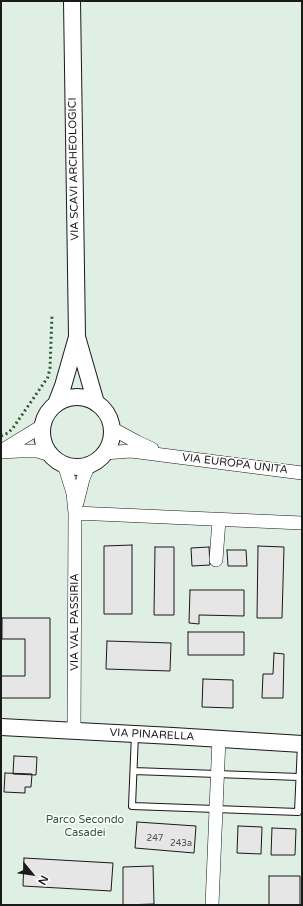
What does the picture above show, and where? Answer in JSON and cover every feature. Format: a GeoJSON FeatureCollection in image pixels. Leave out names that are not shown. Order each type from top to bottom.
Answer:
{"type":"FeatureCollection","features":[{"type":"Feature","properties":{"kind":"street","name":"VIA SCAVI ARCHEOLOGICI"},"geometry":{"type":"LineString","coordinates":[[72,1],[77,337],[96,403]]}},
{"type":"Feature","properties":{"kind":"street","name":"VIA SCAVI ARCHEOLOGICI"},"geometry":{"type":"LineString","coordinates":[[56,404],[63,386],[77,337]]}},
{"type":"Feature","properties":{"kind":"street"},"geometry":{"type":"LineString","coordinates":[[1,452],[36,451],[57,460],[76,466],[89,464],[98,460],[109,445],[111,428],[109,418],[104,410],[96,403],[87,398],[76,397],[65,399],[56,404],[45,417],[42,426],[43,442],[57,460]]}},
{"type":"Feature","properties":{"kind":"street"},"geometry":{"type":"LineString","coordinates":[[1,452],[42,426]]}},
{"type":"Feature","properties":{"kind":"street","name":"VIA EUROPA UNITA"},"geometry":{"type":"LineString","coordinates":[[111,428],[136,442],[168,456]]}},
{"type":"Feature","properties":{"kind":"street","name":"VIA EUROPA UNITA"},"geometry":{"type":"LineString","coordinates":[[104,453],[131,451],[302,473]]}},
{"type":"Feature","properties":{"kind":"street","name":"VIA VAL PASSIRIA"},"geometry":{"type":"LineString","coordinates":[[57,460],[73,493],[76,513],[74,731]]}},
{"type":"Feature","properties":{"kind":"street","name":"VIA VAL PASSIRIA"},"geometry":{"type":"LineString","coordinates":[[76,513],[83,479],[89,464]]}},
{"type":"Feature","properties":{"kind":"street"},"geometry":{"type":"LineString","coordinates":[[76,513],[302,523]]}},
{"type":"Feature","properties":{"kind":"street"},"geometry":{"type":"LineString","coordinates":[[216,560],[219,520]]}},
{"type":"Feature","properties":{"kind":"street","name":"VIA PINARELLA"},"geometry":{"type":"LineString","coordinates":[[1,727],[135,733],[301,744]]}},
{"type":"Feature","properties":{"kind":"street"},"geometry":{"type":"LineString","coordinates":[[212,905],[219,738]]}},
{"type":"Feature","properties":{"kind":"lane"},"geometry":{"type":"LineString","coordinates":[[135,733],[132,806],[298,812],[301,744]]}},
{"type":"Feature","properties":{"kind":"lane"},"geometry":{"type":"LineString","coordinates":[[134,771],[299,776]]}},
{"type":"Feature","properties":{"kind":"green space","name":"Parco Secondo Casadei"},"geometry":{"type":"Polygon","coordinates":[[[1,1],[302,1],[302,905],[1,905],[1,1]]]}},
{"type":"Feature","properties":{"kind":"building"},"geometry":{"type":"Polygon","coordinates":[[[132,545],[132,614],[104,614],[104,546],[132,545]]]}},
{"type":"Feature","properties":{"kind":"building"},"geometry":{"type":"Polygon","coordinates":[[[258,546],[284,547],[282,618],[257,618],[258,546]]]}},
{"type":"Feature","properties":{"kind":"building"},"geometry":{"type":"Polygon","coordinates":[[[155,547],[174,547],[174,615],[154,615],[155,547]]]}},
{"type":"Feature","properties":{"kind":"building"},"geometry":{"type":"Polygon","coordinates":[[[209,547],[210,565],[192,566],[191,548],[209,547]]]}},
{"type":"Feature","properties":{"kind":"building"},"geometry":{"type":"Polygon","coordinates":[[[227,550],[246,550],[247,566],[228,566],[227,550]]]}},
{"type":"Feature","properties":{"kind":"building"},"geometry":{"type":"Polygon","coordinates":[[[190,590],[244,590],[244,616],[199,615],[199,624],[189,623],[190,590]]]}},
{"type":"Feature","properties":{"kind":"building"},"geometry":{"type":"Polygon","coordinates":[[[2,618],[50,618],[50,698],[1,698],[1,676],[25,676],[25,639],[2,639],[2,618]]]}},
{"type":"Feature","properties":{"kind":"building"},"geometry":{"type":"Polygon","coordinates":[[[188,632],[244,632],[244,655],[188,655],[188,632]]]}},
{"type":"Feature","properties":{"kind":"building"},"geometry":{"type":"Polygon","coordinates":[[[107,641],[171,643],[170,671],[106,669],[107,641]]]}},
{"type":"Feature","properties":{"kind":"building"},"geometry":{"type":"Polygon","coordinates":[[[274,653],[284,654],[283,698],[262,698],[263,674],[273,674],[274,653]]]}},
{"type":"Feature","properties":{"kind":"building"},"geometry":{"type":"Polygon","coordinates":[[[203,679],[233,680],[233,708],[202,707],[203,679]]]}},
{"type":"Feature","properties":{"kind":"building"},"geometry":{"type":"Polygon","coordinates":[[[14,756],[37,757],[36,775],[13,774],[14,756]]]}},
{"type":"Feature","properties":{"kind":"building"},"geometry":{"type":"Polygon","coordinates":[[[5,773],[32,774],[31,787],[25,787],[25,793],[4,792],[5,773]]]}},
{"type":"Feature","properties":{"kind":"building"},"geometry":{"type":"Polygon","coordinates":[[[137,822],[196,826],[194,853],[135,848],[137,822]]]}},
{"type":"Feature","properties":{"kind":"building"},"geometry":{"type":"Polygon","coordinates":[[[238,826],[262,827],[261,854],[237,853],[238,826]]]}},
{"type":"Feature","properties":{"kind":"building"},"geometry":{"type":"Polygon","coordinates":[[[272,828],[296,829],[295,855],[271,855],[272,828]]]}},
{"type":"Feature","properties":{"kind":"building"},"geometry":{"type":"Polygon","coordinates":[[[24,858],[113,863],[111,891],[23,886],[24,858]]]}},
{"type":"Feature","properties":{"kind":"building"},"geometry":{"type":"Polygon","coordinates":[[[153,866],[154,904],[123,905],[123,867],[153,866]]]}},
{"type":"Feature","properties":{"kind":"building"},"geometry":{"type":"Polygon","coordinates":[[[269,876],[300,876],[300,905],[269,905],[269,876]]]}},
{"type":"Feature","properties":{"kind":"hedge"},"geometry":{"type":"LineString","coordinates":[[1,436],[8,433],[13,428],[48,377],[50,368],[52,315]]}}]}
